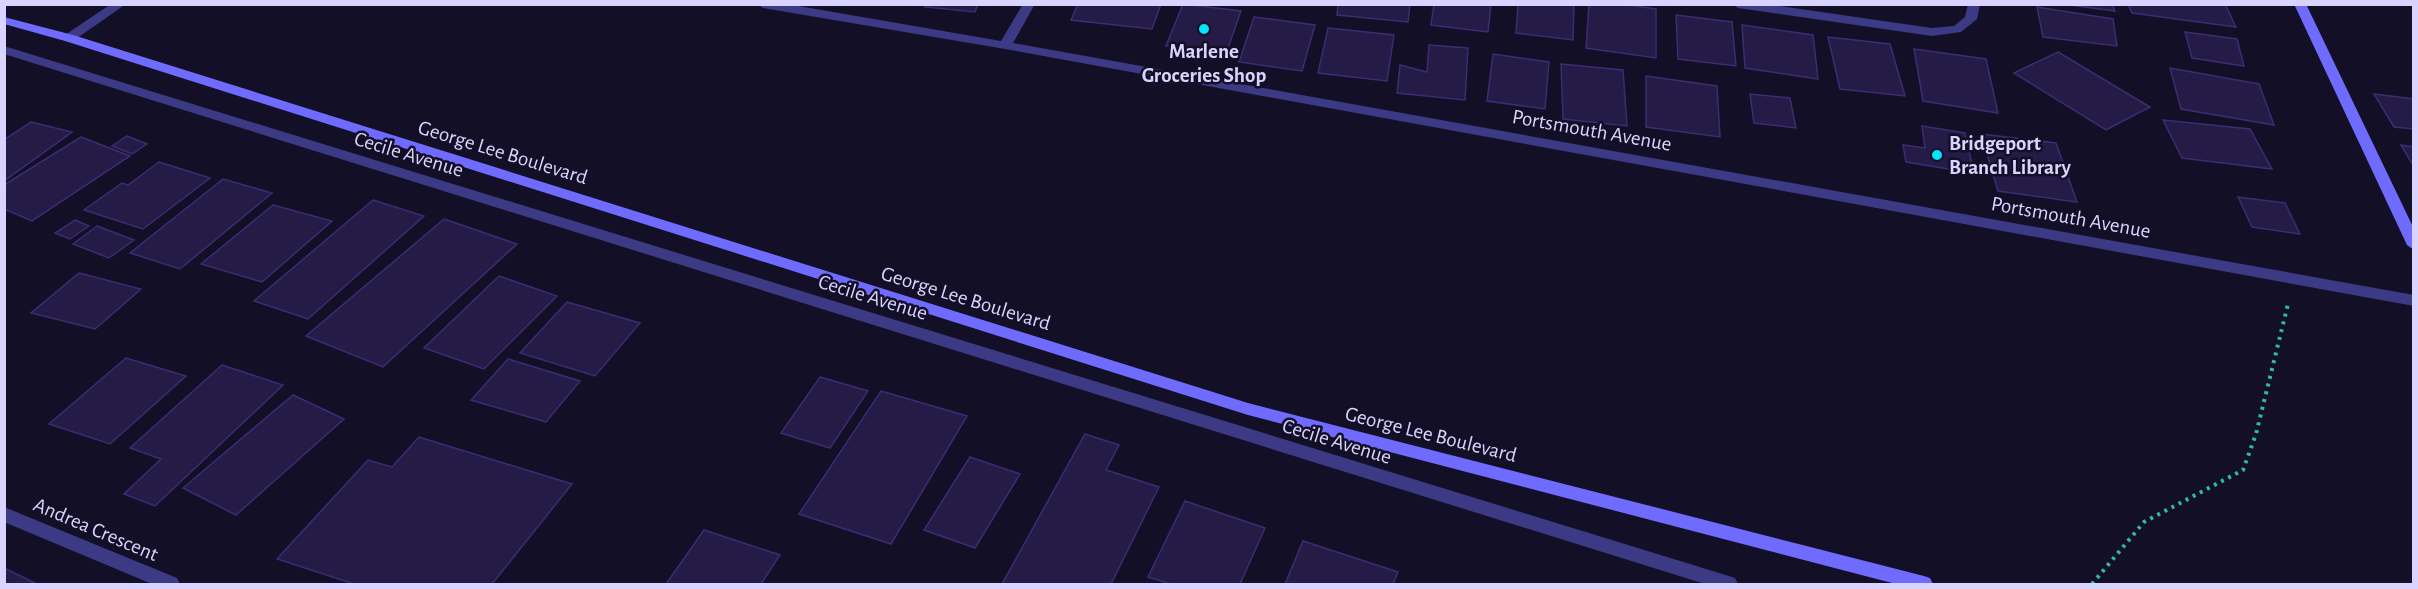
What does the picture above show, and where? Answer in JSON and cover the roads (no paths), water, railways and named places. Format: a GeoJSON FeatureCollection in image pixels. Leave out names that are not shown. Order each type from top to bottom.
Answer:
{"type":"FeatureCollection","features":[{"type":"Feature","properties":{"kind":"main road"},"geometry":{"type":"LineString","coordinates":[[2301,4],[2414,245]]}},
{"type":"Feature","properties":{"kind":"main road","name":"George Lee Boulevard"},"geometry":{"type":"LineString","coordinates":[[4,20],[69,38],[1248,409],[1657,513],[1924,585]]}},
{"type":"Feature","properties":{"kind":"street"},"geometry":{"type":"LineString","coordinates":[[69,38],[120,4]]}},
{"type":"Feature","properties":{"kind":"street","name":"Portsmouth Avenue"},"geometry":{"type":"LineString","coordinates":[[763,4],[1005,45],[2414,301]]}},
{"type":"Feature","properties":{"kind":"street"},"geometry":{"type":"LineString","coordinates":[[1005,45],[1029,4]]}},
{"type":"Feature","properties":{"kind":"street"},"geometry":{"type":"LineString","coordinates":[[1738,4],[1932,32],[1958,29],[1971,19],[1974,4]]}},
{"type":"Feature","properties":{"kind":"street","name":"Cecile Avenue"},"geometry":{"type":"LineString","coordinates":[[4,50],[1729,585]]}},
{"type":"Feature","properties":{"kind":"street","name":"Andrea Crescent"},"geometry":{"type":"LineString","coordinates":[[4,514],[171,585]]}},
{"type":"Feature","properties":{"kind":"place","name":"Marlene Groceries Shop"},"geometry":{"type":"Point","coordinates":[1204,29]}},
{"type":"Feature","properties":{"kind":"place","name":"Bridgeport Branch Library"},"geometry":{"type":"Point","coordinates":[1937,155]}}]}
